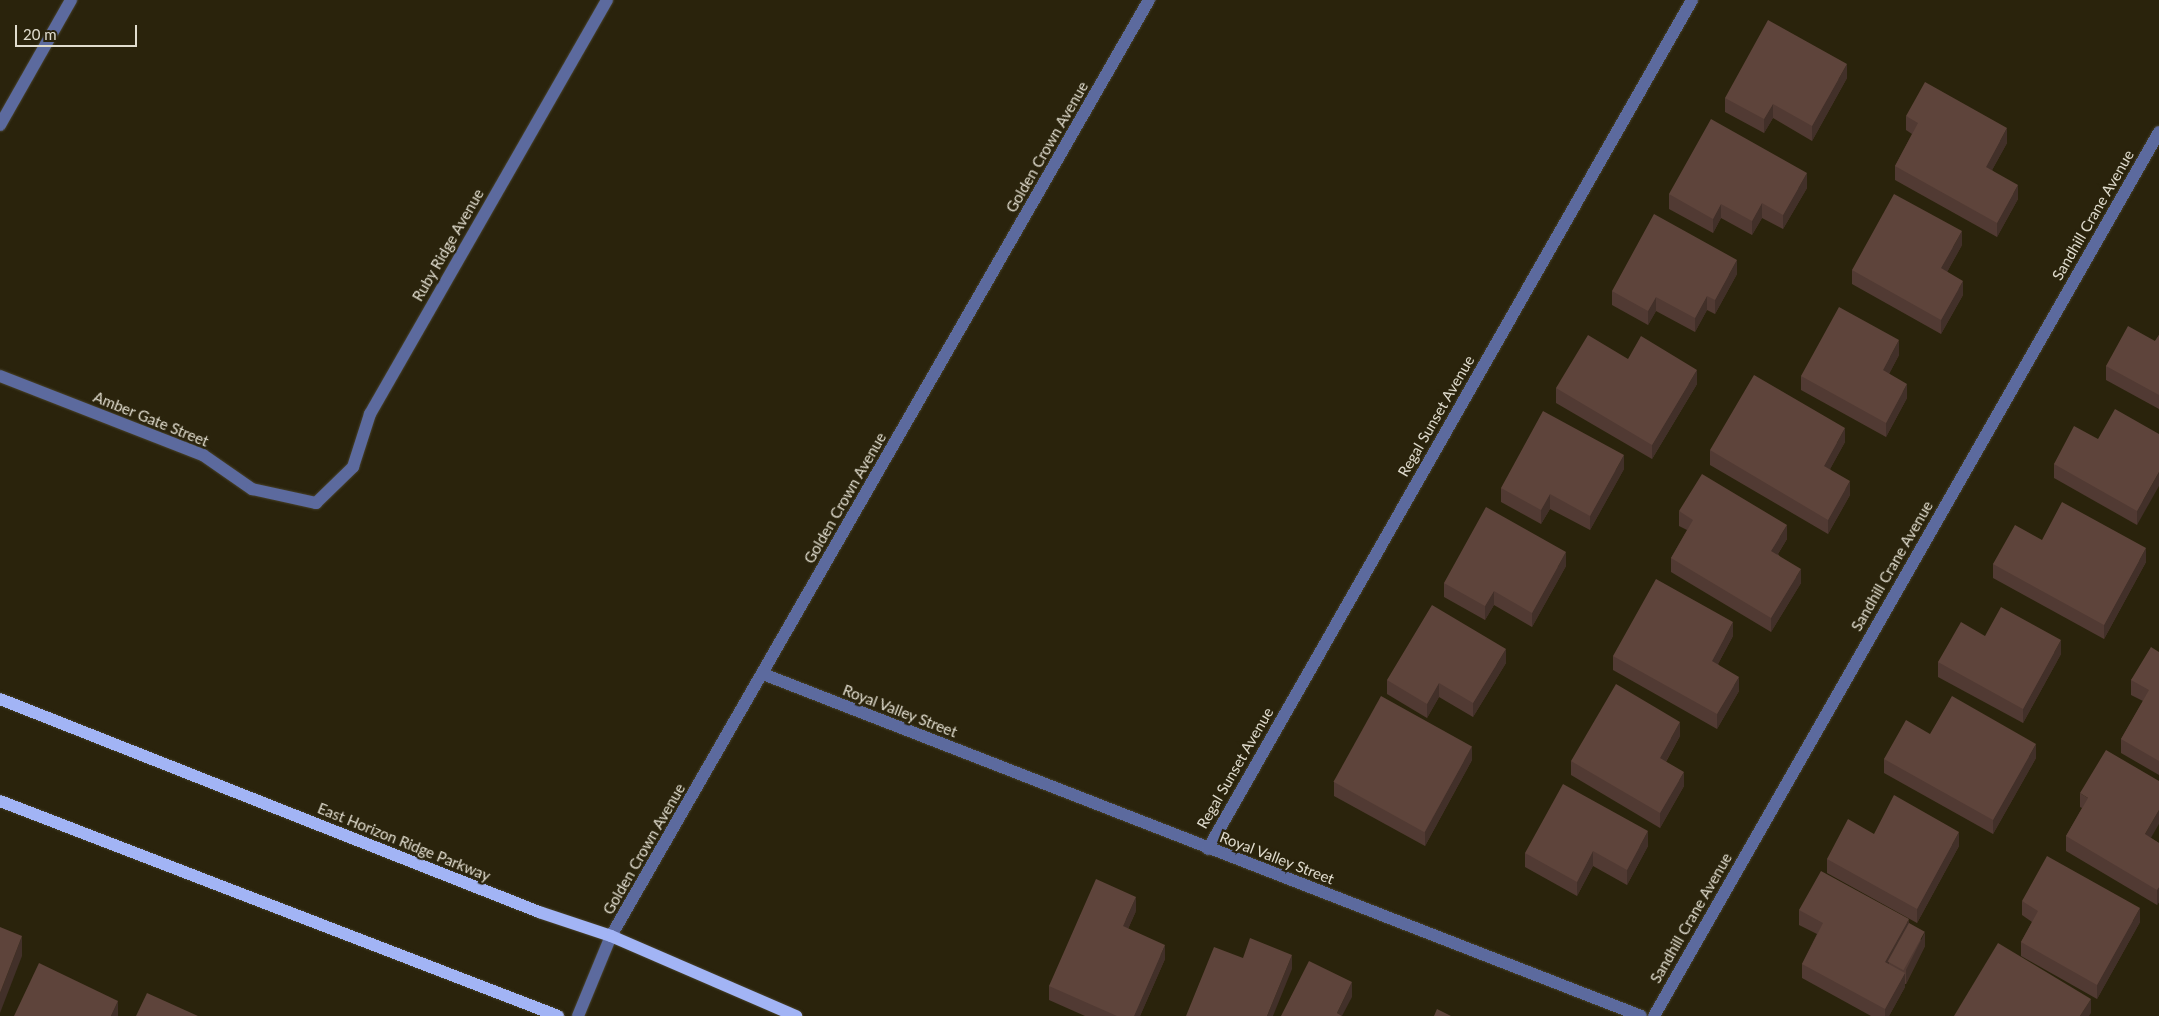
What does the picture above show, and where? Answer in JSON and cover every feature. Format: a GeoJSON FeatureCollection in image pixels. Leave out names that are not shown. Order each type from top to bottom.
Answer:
{"type":"FeatureCollection","features":[{"type":"Feature","properties":{"kind":"main road","name":"East Horizon Ridge Parkway"},"geometry":{"type":"LineString","coordinates":[[0,699],[539,912],[612,936],[796,1016]]}},
{"type":"Feature","properties":{"kind":"main road"},"geometry":{"type":"LineString","coordinates":[[0,802],[558,1016]]}},
{"type":"Feature","properties":{"kind":"street"},"geometry":{"type":"LineString","coordinates":[[0,125],[71,0]]}},
{"type":"Feature","properties":{"kind":"street","name":"Ruby Ridge Avenue"},"geometry":{"type":"LineString","coordinates":[[316,503],[353,467],[370,414],[607,0]]}},
{"type":"Feature","properties":{"kind":"street","name":"Golden Crown Avenue"},"geometry":{"type":"LineString","coordinates":[[578,1016],[612,936],[1150,0]]}},
{"type":"Feature","properties":{"kind":"street","name":"Regal Sunset Avenue"},"geometry":{"type":"LineString","coordinates":[[1208,848],[1692,0]]}},
{"type":"Feature","properties":{"kind":"street","name":"Sandhill Crane Avenue"},"geometry":{"type":"LineString","coordinates":[[1654,1016],[2159,132]]}},
{"type":"Feature","properties":{"kind":"street","name":"Amber Gate Street"},"geometry":{"type":"LineString","coordinates":[[0,376],[203,456],[252,489],[316,503]]}},
{"type":"Feature","properties":{"kind":"street","name":"Royal Valley Street"},"geometry":{"type":"LineString","coordinates":[[763,674],[1640,1016]]}},
{"type":"Feature","properties":{"kind":"building"},"geometry":{"type":"Polygon","coordinates":[[[1768,20],[1847,64],[1812,126],[1773,104],[1764,119],[1725,98],[1768,20]]]}},
{"type":"Feature","properties":{"kind":"building"},"geometry":{"type":"Polygon","coordinates":[[[1925,82],[2007,128],[1986,167],[2018,185],[1997,223],[1895,166],[1918,123],[1906,116],[1925,82]]]}},
{"type":"Feature","properties":{"kind":"building"},"geometry":{"type":"Polygon","coordinates":[[[1711,119],[1807,173],[1783,215],[1762,203],[1752,221],[1721,204],[1713,219],[1669,194],[1711,119]]]}},
{"type":"Feature","properties":{"kind":"building"},"geometry":{"type":"Polygon","coordinates":[[[1894,194],[1962,231],[1941,268],[1963,281],[1941,320],[1852,270],[1894,194]]]}},
{"type":"Feature","properties":{"kind":"building"},"geometry":{"type":"Polygon","coordinates":[[[1654,214],[1737,260],[1715,300],[1707,296],[1695,318],[1656,297],[1648,311],[1612,291],[1654,214]]]}},
{"type":"Feature","properties":{"kind":"building"},"geometry":{"type":"Polygon","coordinates":[[[1839,307],[1899,340],[1883,370],[1907,384],[1886,423],[1801,376],[1839,307]]]}},
{"type":"Feature","properties":{"kind":"building"},"geometry":{"type":"Polygon","coordinates":[[[2128,326],[2155,341],[2159,335],[2159,395],[2106,366],[2128,326]]]}},
{"type":"Feature","properties":{"kind":"building"},"geometry":{"type":"Polygon","coordinates":[[[1588,335],[1628,359],[1641,336],[1697,370],[1652,445],[1556,388],[1588,335]]]}},
{"type":"Feature","properties":{"kind":"building"},"geometry":{"type":"Polygon","coordinates":[[[1754,375],[1845,428],[1824,466],[1850,481],[1828,520],[1710,450],[1754,375]]]}},
{"type":"Feature","properties":{"kind":"building"},"geometry":{"type":"Polygon","coordinates":[[[2115,409],[2159,434],[2159,472],[2137,511],[2054,464],[2074,426],[2098,439],[2115,409]]]}},
{"type":"Feature","properties":{"kind":"building"},"geometry":{"type":"Polygon","coordinates":[[[1543,411],[1624,455],[1590,516],[1550,494],[1541,510],[1501,488],[1543,411]]]}},
{"type":"Feature","properties":{"kind":"building"},"geometry":{"type":"Polygon","coordinates":[[[1702,474],[1787,525],[1771,551],[1801,569],[1771,618],[1671,558],[1693,520],[1679,511],[1702,474]]]}},
{"type":"Feature","properties":{"kind":"building"},"geometry":{"type":"Polygon","coordinates":[[[2062,502],[2146,548],[2104,625],[1993,564],[2015,525],[2042,540],[2062,502]]]}},
{"type":"Feature","properties":{"kind":"building"},"geometry":{"type":"Polygon","coordinates":[[[1486,507],[1566,552],[1532,613],[1494,591],[1485,606],[1444,583],[1486,507]]]}},
{"type":"Feature","properties":{"kind":"building"},"geometry":{"type":"Polygon","coordinates":[[[1656,579],[1733,622],[1712,661],[1739,677],[1717,714],[1613,656],[1656,579]]]}},
{"type":"Feature","properties":{"kind":"building"},"geometry":{"type":"Polygon","coordinates":[[[1432,605],[1506,649],[1473,703],[1439,683],[1427,704],[1387,680],[1432,605]]]}},
{"type":"Feature","properties":{"kind":"building"},"geometry":{"type":"Polygon","coordinates":[[[2001,607],[2061,640],[2023,709],[1938,662],[1961,622],[1985,636],[2001,607]]]}},
{"type":"Feature","properties":{"kind":"building"},"geometry":{"type":"Polygon","coordinates":[[[2151,647],[2159,652],[2159,761],[2121,739],[2149,690],[2131,680],[2151,647]]]}},
{"type":"Feature","properties":{"kind":"building"},"geometry":{"type":"Polygon","coordinates":[[[1616,684],[1680,722],[1660,758],[1684,772],[1660,813],[1571,761],[1616,684]]]}},
{"type":"Feature","properties":{"kind":"building"},"geometry":{"type":"Polygon","coordinates":[[[1381,696],[1472,746],[1424,832],[1333,782],[1381,696]]]}},
{"type":"Feature","properties":{"kind":"building"},"geometry":{"type":"Polygon","coordinates":[[[1952,696],[2036,744],[1993,820],[1884,759],[1906,720],[1930,734],[1952,696]]]}},
{"type":"Feature","properties":{"kind":"building"},"geometry":{"type":"Polygon","coordinates":[[[2106,750],[2159,781],[2159,810],[2145,834],[2159,843],[2159,887],[2157,890],[2066,836],[2088,798],[2080,793],[2106,750]]]}},
{"type":"Feature","properties":{"kind":"building"},"geometry":{"type":"Polygon","coordinates":[[[1563,784],[1648,831],[1627,870],[1593,851],[1577,882],[1525,853],[1563,784]]]}},
{"type":"Feature","properties":{"kind":"building"},"geometry":{"type":"Polygon","coordinates":[[[1894,795],[1959,832],[1917,909],[1827,859],[1848,819],[1874,834],[1894,795]]]}},
{"type":"Feature","properties":{"kind":"building"},"geometry":{"type":"Polygon","coordinates":[[[2047,856],[2140,908],[2097,985],[2021,942],[2038,911],[2022,901],[2047,856]]]}},
{"type":"Feature","properties":{"kind":"building"},"geometry":{"type":"Polygon","coordinates":[[[1821,871],[1909,919],[1885,962],[1905,973],[1885,1009],[1802,964],[1823,923],[1799,910],[1821,871]]]}},
{"type":"Feature","properties":{"kind":"building"},"geometry":{"type":"Polygon","coordinates":[[[1096,879],[1136,897],[1123,926],[1165,945],[1134,1016],[1117,1016],[1049,986],[1096,879]]]}},
{"type":"Feature","properties":{"kind":"building"},"geometry":{"type":"Polygon","coordinates":[[[1909,923],[1925,932],[1903,970],[1888,961],[1909,923]]]}},
{"type":"Feature","properties":{"kind":"building"},"geometry":{"type":"Polygon","coordinates":[[[0,927],[22,936],[0,993],[0,927]]]}},
{"type":"Feature","properties":{"kind":"building"},"geometry":{"type":"Polygon","coordinates":[[[1250,938],[1292,955],[1267,1016],[1186,1016],[1214,947],[1243,958],[1250,938]]]}},
{"type":"Feature","properties":{"kind":"building"},"geometry":{"type":"Polygon","coordinates":[[[1998,943],[2091,999],[2080,1016],[1954,1016],[1998,943]]]}},
{"type":"Feature","properties":{"kind":"building"},"geometry":{"type":"Polygon","coordinates":[[[1309,961],[1352,982],[1337,1013],[1342,1016],[1281,1016],[1309,961]]]}},
{"type":"Feature","properties":{"kind":"building"},"geometry":{"type":"Polygon","coordinates":[[[39,963],[118,1001],[111,1016],[14,1016],[39,963]]]}},
{"type":"Feature","properties":{"kind":"building"},"geometry":{"type":"Polygon","coordinates":[[[147,993],[198,1016],[136,1016],[147,993]]]}},
{"type":"Feature","properties":{"kind":"building"},"geometry":{"type":"Polygon","coordinates":[[[1437,1009],[1451,1016],[1434,1016],[1437,1009]]]}}]}
